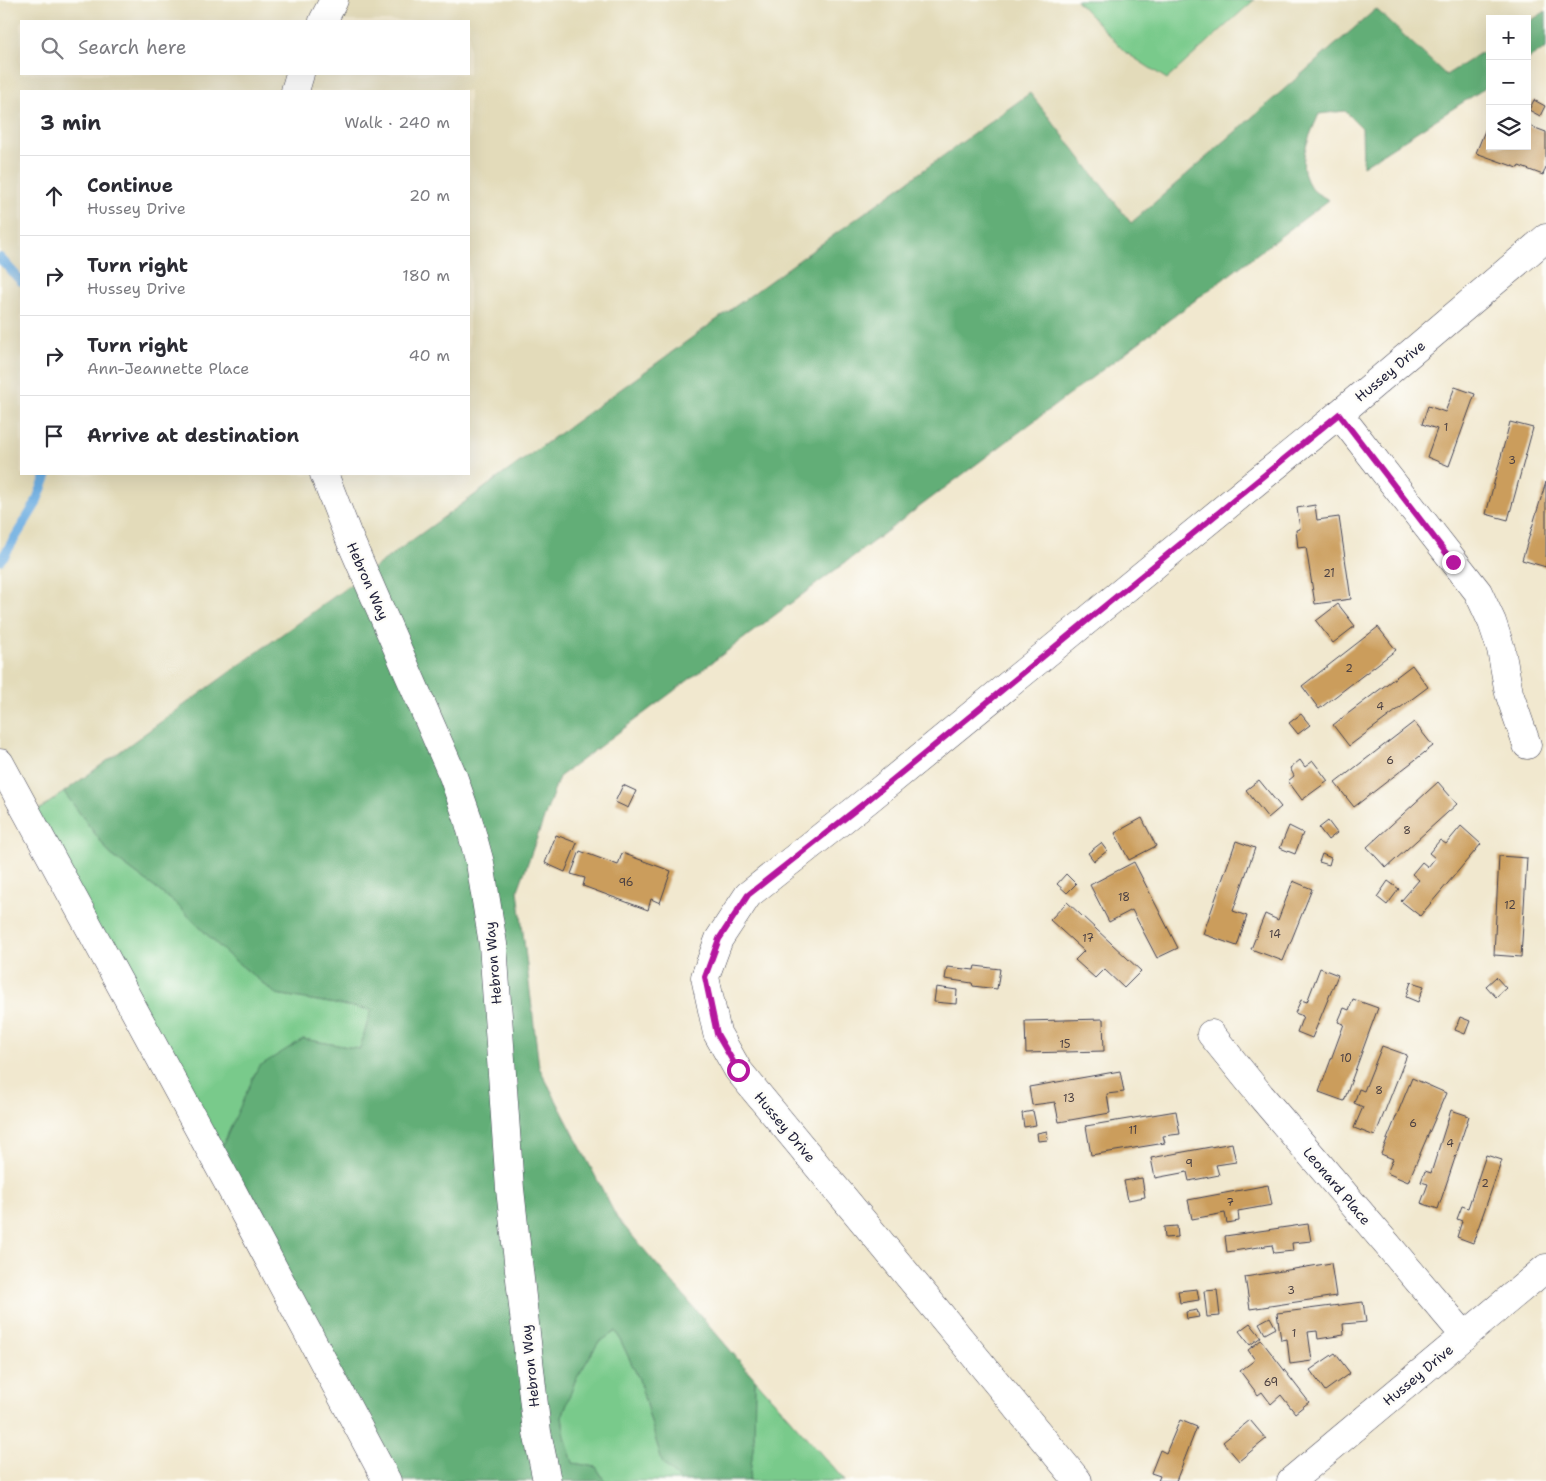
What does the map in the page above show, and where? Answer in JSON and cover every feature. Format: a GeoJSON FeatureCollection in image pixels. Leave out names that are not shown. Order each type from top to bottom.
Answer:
{"type":"FeatureCollection","features":[{"type":"Feature","properties":{"kind":"street"},"geometry":{"type":"LineString","coordinates":[[324,20],[334,0]]}},
{"type":"Feature","properties":{"kind":"street"},"geometry":{"type":"LineString","coordinates":[[295,90],[300,75]]}},
{"type":"Feature","properties":{"kind":"street","name":"Hussey Drive"},"geometry":{"type":"LineString","coordinates":[[1078,1481],[738,1070],[717,1034],[705,977],[719,939],[748,895],[868,800],[1339,414],[1546,238]]}},
{"type":"Feature","properties":{"kind":"street"},"geometry":{"type":"LineString","coordinates":[[1339,414],[1478,592],[1492,622],[1501,650],[1509,694],[1527,745]]}},
{"type":"Feature","properties":{"kind":"street","name":"Hebron Way"},"geometry":{"type":"LineString","coordinates":[[324,475],[347,534],[453,776],[480,863],[493,944],[511,1199],[537,1432],[547,1481]]}},
{"type":"Feature","properties":{"kind":"street"},"geometry":{"type":"LineString","coordinates":[[0,763],[232,1189],[387,1481]]}},
{"type":"Feature","properties":{"kind":"street","name":"Leonard Place"},"geometry":{"type":"LineString","coordinates":[[1211,1034],[1465,1336]]}},
{"type":"Feature","properties":{"kind":"street","name":"Hussey Drive"},"geometry":{"type":"LineString","coordinates":[[1291,1481],[1546,1268]]}},
{"type":"Feature","properties":{"kind":"shaded area"},"geometry":{"type":"Polygon","coordinates":[[[0,0],[1546,0],[1546,11],[1531,20],[1531,15],[1486,15],[1486,50],[1446,75],[1376,9],[1131,223],[1029,94],[29,817],[0,763],[0,0]]]}},
{"type":"Feature","properties":{"kind":"green space"},"geometry":{"type":"Polygon","coordinates":[[[1076,0],[1254,0],[1167,79],[1125,52],[1076,0]]]}},
{"type":"Feature","properties":{"kind":"green space"},"geometry":{"type":"Polygon","coordinates":[[[1376,9],[1446,75],[1486,50],[1486,88],[1363,166],[1362,128],[1345,111],[1319,114],[1307,142],[1303,162],[1304,171],[1307,181],[1313,190],[1329,200],[559,777],[518,890],[539,1067],[617,1218],[755,1379],[754,1440],[749,1481],[680,1481],[662,1462],[639,1379],[616,1331],[598,1343],[575,1381],[562,1417],[565,1437],[573,1463],[596,1467],[605,1481],[383,1481],[216,1160],[258,1067],[303,1039],[360,1049],[371,1010],[276,994],[226,953],[174,902],[110,854],[64,792],[1030,93],[1131,223],[1376,9]]]}},
{"type":"Feature","properties":{"kind":"green space"},"geometry":{"type":"Polygon","coordinates":[[[1546,11],[1546,48],[1531,57],[1531,20],[1546,11]]]}},
{"type":"Feature","properties":{"kind":"green space"},"geometry":{"type":"Polygon","coordinates":[[[64,792],[110,854],[174,902],[226,953],[276,994],[371,1010],[360,1049],[303,1039],[216,1160],[29,817],[64,792]]]}},
{"type":"Feature","properties":{"kind":"green space"},"geometry":{"type":"Polygon","coordinates":[[[616,1331],[639,1379],[662,1462],[680,1481],[605,1481],[596,1467],[573,1463],[565,1437],[562,1417],[575,1381],[598,1343],[616,1331]]]}},
{"type":"Feature","properties":{"kind":"green space"},"geometry":{"type":"Polygon","coordinates":[[[755,1379],[845,1481],[749,1481],[754,1440],[755,1379]]]}},
{"type":"Feature","properties":{"kind":"building"},"geometry":{"type":"Polygon","coordinates":[[[1534,100],[1545,106],[1540,116],[1531,111],[1534,100]]]}},
{"type":"Feature","properties":{"kind":"building"},"geometry":{"type":"Polygon","coordinates":[[[1531,126],[1546,132],[1546,167],[1543,175],[1476,153],[1486,128],[1486,150],[1531,150],[1531,126]]]}},
{"type":"Feature","properties":{"kind":"building"},"geometry":{"type":"Polygon","coordinates":[[[1455,387],[1475,394],[1449,466],[1427,457],[1437,429],[1422,424],[1428,406],[1445,412],[1455,387]]]}},
{"type":"Feature","properties":{"kind":"building"},"geometry":{"type":"Polygon","coordinates":[[[1510,422],[1533,428],[1508,520],[1486,514],[1510,422]]]}},
{"type":"Feature","properties":{"kind":"building"},"geometry":{"type":"Polygon","coordinates":[[[1546,482],[1546,567],[1522,560],[1546,482]]]}},
{"type":"Feature","properties":{"kind":"building"},"geometry":{"type":"Polygon","coordinates":[[[1315,505],[1317,520],[1339,517],[1351,599],[1315,604],[1306,547],[1298,548],[1296,530],[1300,529],[1297,508],[1315,505]]]}},
{"type":"Feature","properties":{"kind":"building"},"geometry":{"type":"Polygon","coordinates":[[[1338,604],[1355,626],[1333,643],[1316,621],[1338,604]]]}},
{"type":"Feature","properties":{"kind":"building"},"geometry":{"type":"Polygon","coordinates":[[[1378,627],[1396,650],[1319,709],[1302,686],[1378,627]]]}},
{"type":"Feature","properties":{"kind":"building"},"geometry":{"type":"Polygon","coordinates":[[[1412,665],[1428,687],[1349,746],[1333,725],[1412,665]]]}},
{"type":"Feature","properties":{"kind":"building"},"geometry":{"type":"Polygon","coordinates":[[[1301,714],[1310,725],[1298,734],[1289,723],[1301,714]]]}},
{"type":"Feature","properties":{"kind":"building"},"geometry":{"type":"Polygon","coordinates":[[[1414,722],[1433,746],[1354,807],[1335,783],[1414,722]]]}},
{"type":"Feature","properties":{"kind":"building"},"geometry":{"type":"Polygon","coordinates":[[[1300,760],[1305,767],[1313,761],[1328,781],[1302,800],[1288,781],[1294,776],[1290,768],[1300,760]]]}},
{"type":"Feature","properties":{"kind":"building"},"geometry":{"type":"Polygon","coordinates":[[[1259,780],[1281,807],[1268,818],[1246,790],[1259,780]]]}},
{"type":"Feature","properties":{"kind":"building"},"geometry":{"type":"Polygon","coordinates":[[[1438,782],[1457,804],[1386,868],[1367,847],[1438,782]]]}},
{"type":"Feature","properties":{"kind":"building"},"geometry":{"type":"Polygon","coordinates":[[[623,785],[636,791],[628,808],[615,802],[623,785]]]}},
{"type":"Feature","properties":{"kind":"building"},"geometry":{"type":"Polygon","coordinates":[[[1142,818],[1156,846],[1129,860],[1115,833],[1142,818]]]}},
{"type":"Feature","properties":{"kind":"building"},"geometry":{"type":"Polygon","coordinates":[[[1328,821],[1337,833],[1328,840],[1319,828],[1328,821]]]}},
{"type":"Feature","properties":{"kind":"building"},"geometry":{"type":"Polygon","coordinates":[[[1289,826],[1303,833],[1295,854],[1280,848],[1289,826]]]}},
{"type":"Feature","properties":{"kind":"building"},"geometry":{"type":"Polygon","coordinates":[[[1461,826],[1481,844],[1420,916],[1401,901],[1419,880],[1412,874],[1422,862],[1428,867],[1435,858],[1429,853],[1440,840],[1446,844],[1461,826]]]}},
{"type":"Feature","properties":{"kind":"building"},"geometry":{"type":"Polygon","coordinates":[[[556,835],[577,843],[565,872],[545,863],[556,835]]]}},
{"type":"Feature","properties":{"kind":"building"},"geometry":{"type":"Polygon","coordinates":[[[1236,841],[1255,848],[1233,911],[1247,916],[1237,946],[1203,934],[1236,841]]]}},
{"type":"Feature","properties":{"kind":"building"},"geometry":{"type":"Polygon","coordinates":[[[1101,843],[1107,851],[1094,861],[1088,853],[1101,843]]]}},
{"type":"Feature","properties":{"kind":"building"},"geometry":{"type":"Polygon","coordinates":[[[580,851],[618,865],[622,853],[671,871],[660,903],[651,899],[648,910],[583,886],[585,878],[571,874],[580,851]]]}},
{"type":"Feature","properties":{"kind":"building"},"geometry":{"type":"Polygon","coordinates":[[[1322,854],[1331,858],[1329,865],[1319,862],[1322,854]]]}},
{"type":"Feature","properties":{"kind":"building"},"geometry":{"type":"Polygon","coordinates":[[[1499,856],[1527,858],[1521,957],[1494,955],[1499,856]]]}},
{"type":"Feature","properties":{"kind":"building"},"geometry":{"type":"Polygon","coordinates":[[[1134,862],[1178,948],[1157,958],[1132,910],[1109,922],[1090,885],[1134,862]]]}},
{"type":"Feature","properties":{"kind":"building"},"geometry":{"type":"Polygon","coordinates":[[[1066,874],[1076,884],[1067,893],[1057,884],[1066,874]]]}},
{"type":"Feature","properties":{"kind":"building"},"geometry":{"type":"Polygon","coordinates":[[[1293,881],[1312,889],[1283,961],[1251,949],[1265,914],[1278,920],[1293,881]]]}},
{"type":"Feature","properties":{"kind":"building"},"geometry":{"type":"Polygon","coordinates":[[[1388,881],[1399,889],[1387,905],[1377,897],[1388,881]]]}},
{"type":"Feature","properties":{"kind":"building"},"geometry":{"type":"Polygon","coordinates":[[[1067,902],[1141,971],[1124,988],[1104,969],[1095,978],[1075,960],[1084,951],[1050,920],[1067,902]]]}},
{"type":"Feature","properties":{"kind":"building"},"geometry":{"type":"Polygon","coordinates":[[[975,966],[1000,969],[997,989],[973,986],[972,983],[945,979],[947,967],[974,970],[975,966]]]}},
{"type":"Feature","properties":{"kind":"building"},"geometry":{"type":"Polygon","coordinates":[[[1320,968],[1338,975],[1312,1038],[1297,1032],[1303,1016],[1295,1013],[1301,1000],[1307,1002],[1320,968]]]}},
{"type":"Feature","properties":{"kind":"building"},"geometry":{"type":"Polygon","coordinates":[[[1496,977],[1506,988],[1496,997],[1486,986],[1496,977]]]}},
{"type":"Feature","properties":{"kind":"building"},"geometry":{"type":"Polygon","coordinates":[[[1411,982],[1424,986],[1418,1002],[1406,997],[1411,982]]]}},
{"type":"Feature","properties":{"kind":"building"},"geometry":{"type":"Polygon","coordinates":[[[936,987],[957,990],[956,1004],[934,1002],[936,987]]]}},
{"type":"Feature","properties":{"kind":"building"},"geometry":{"type":"Polygon","coordinates":[[[1353,999],[1378,1008],[1344,1101],[1319,1092],[1344,1024],[1338,1022],[1344,1008],[1349,1010],[1353,999]]]}},
{"type":"Feature","properties":{"kind":"building"},"geometry":{"type":"Polygon","coordinates":[[[1460,1017],[1470,1021],[1465,1034],[1455,1030],[1460,1017]]]}},
{"type":"Feature","properties":{"kind":"building"},"geometry":{"type":"Polygon","coordinates":[[[1103,1019],[1104,1051],[1026,1053],[1025,1021],[1103,1019]]]}},
{"type":"Feature","properties":{"kind":"building"},"geometry":{"type":"Polygon","coordinates":[[[1382,1046],[1407,1055],[1375,1136],[1354,1128],[1363,1107],[1354,1103],[1359,1089],[1364,1091],[1382,1046]]]}},
{"type":"Feature","properties":{"kind":"building"},"geometry":{"type":"Polygon","coordinates":[[[1120,1071],[1124,1092],[1107,1094],[1110,1113],[1059,1122],[1055,1102],[1032,1105],[1029,1087],[1120,1071]]]}},
{"type":"Feature","properties":{"kind":"building"},"geometry":{"type":"Polygon","coordinates":[[[1412,1078],[1446,1093],[1408,1182],[1387,1173],[1393,1159],[1381,1154],[1412,1078]]]}},
{"type":"Feature","properties":{"kind":"building"},"geometry":{"type":"Polygon","coordinates":[[[1451,1110],[1469,1116],[1438,1209],[1421,1203],[1428,1184],[1421,1182],[1425,1171],[1431,1173],[1451,1110]]]}},
{"type":"Feature","properties":{"kind":"building"},"geometry":{"type":"Polygon","coordinates":[[[1033,1111],[1036,1125],[1024,1127],[1022,1113],[1033,1111]]]}},
{"type":"Feature","properties":{"kind":"building"},"geometry":{"type":"Polygon","coordinates":[[[1176,1111],[1180,1134],[1163,1136],[1165,1143],[1091,1155],[1086,1126],[1176,1111]]]}},
{"type":"Feature","properties":{"kind":"building"},"geometry":{"type":"Polygon","coordinates":[[[1047,1131],[1048,1140],[1038,1141],[1037,1133],[1047,1131]]]}},
{"type":"Feature","properties":{"kind":"building"},"geometry":{"type":"Polygon","coordinates":[[[1232,1143],[1236,1162],[1216,1165],[1219,1175],[1189,1181],[1187,1172],[1155,1178],[1151,1158],[1232,1143]]]}},
{"type":"Feature","properties":{"kind":"building"},"geometry":{"type":"Polygon","coordinates":[[[1486,1155],[1502,1160],[1473,1243],[1457,1237],[1462,1221],[1457,1219],[1462,1206],[1468,1208],[1486,1155]]]}},
{"type":"Feature","properties":{"kind":"building"},"geometry":{"type":"Polygon","coordinates":[[[1142,1178],[1145,1197],[1128,1200],[1124,1181],[1142,1178]]]}},
{"type":"Feature","properties":{"kind":"building"},"geometry":{"type":"Polygon","coordinates":[[[1268,1185],[1272,1205],[1238,1211],[1239,1221],[1227,1223],[1225,1213],[1192,1219],[1188,1200],[1268,1185]]]}},
{"type":"Feature","properties":{"kind":"building"},"geometry":{"type":"Polygon","coordinates":[[[1308,1224],[1311,1241],[1292,1243],[1293,1251],[1274,1253],[1272,1245],[1227,1252],[1225,1236],[1308,1224]]]}},
{"type":"Feature","properties":{"kind":"building"},"geometry":{"type":"Polygon","coordinates":[[[1177,1226],[1178,1237],[1165,1238],[1164,1227],[1177,1226]]]}},
{"type":"Feature","properties":{"kind":"building"},"geometry":{"type":"Polygon","coordinates":[[[1331,1263],[1336,1296],[1250,1309],[1245,1277],[1331,1263]]]}},
{"type":"Feature","properties":{"kind":"building"},"geometry":{"type":"Polygon","coordinates":[[[1197,1289],[1199,1300],[1180,1303],[1178,1291],[1197,1289]]]}},
{"type":"Feature","properties":{"kind":"building"},"geometry":{"type":"Polygon","coordinates":[[[1217,1290],[1220,1316],[1207,1317],[1204,1291],[1217,1290]]]}},
{"type":"Feature","properties":{"kind":"building"},"geometry":{"type":"Polygon","coordinates":[[[1363,1302],[1366,1322],[1343,1324],[1344,1335],[1318,1339],[1317,1331],[1308,1332],[1312,1361],[1290,1364],[1287,1339],[1281,1340],[1277,1313],[1363,1302]]]}},
{"type":"Feature","properties":{"kind":"building"},"geometry":{"type":"Polygon","coordinates":[[[1197,1310],[1199,1317],[1187,1319],[1186,1312],[1197,1310]]]}},
{"type":"Feature","properties":{"kind":"building"},"geometry":{"type":"Polygon","coordinates":[[[1270,1317],[1276,1328],[1265,1334],[1259,1323],[1270,1317]]]}},
{"type":"Feature","properties":{"kind":"building"},"geometry":{"type":"Polygon","coordinates":[[[1250,1323],[1261,1337],[1250,1345],[1239,1331],[1250,1323]]]}},
{"type":"Feature","properties":{"kind":"building"},"geometry":{"type":"Polygon","coordinates":[[[1261,1340],[1309,1402],[1295,1413],[1281,1395],[1271,1404],[1262,1392],[1258,1395],[1240,1371],[1255,1360],[1248,1350],[1261,1340]]]}},
{"type":"Feature","properties":{"kind":"building"},"geometry":{"type":"Polygon","coordinates":[[[1335,1353],[1350,1373],[1325,1391],[1310,1370],[1335,1353]]]}},
{"type":"Feature","properties":{"kind":"building"},"geometry":{"type":"Polygon","coordinates":[[[1180,1420],[1197,1427],[1176,1481],[1158,1481],[1160,1476],[1151,1473],[1160,1450],[1166,1453],[1180,1420]]]}},
{"type":"Feature","properties":{"kind":"building"},"geometry":{"type":"Polygon","coordinates":[[[1250,1420],[1266,1439],[1239,1461],[1223,1442],[1250,1420]]]}},
{"type":"Feature","properties":{"kind":"waterway"},"geometry":{"type":"LineString","coordinates":[[0,258],[20,280]]}},
{"type":"Feature","properties":{"kind":"waterway"},"geometry":{"type":"LineString","coordinates":[[0,560],[35,505],[47,475]]}},
{"type":"Feature","properties":{"kind":"route"},"geometry":{"type":"LineString","coordinates":[[738,1070],[717,1034],[705,977],[719,939],[748,895],[868,800],[1339,414],[1453,562]]}}]}
